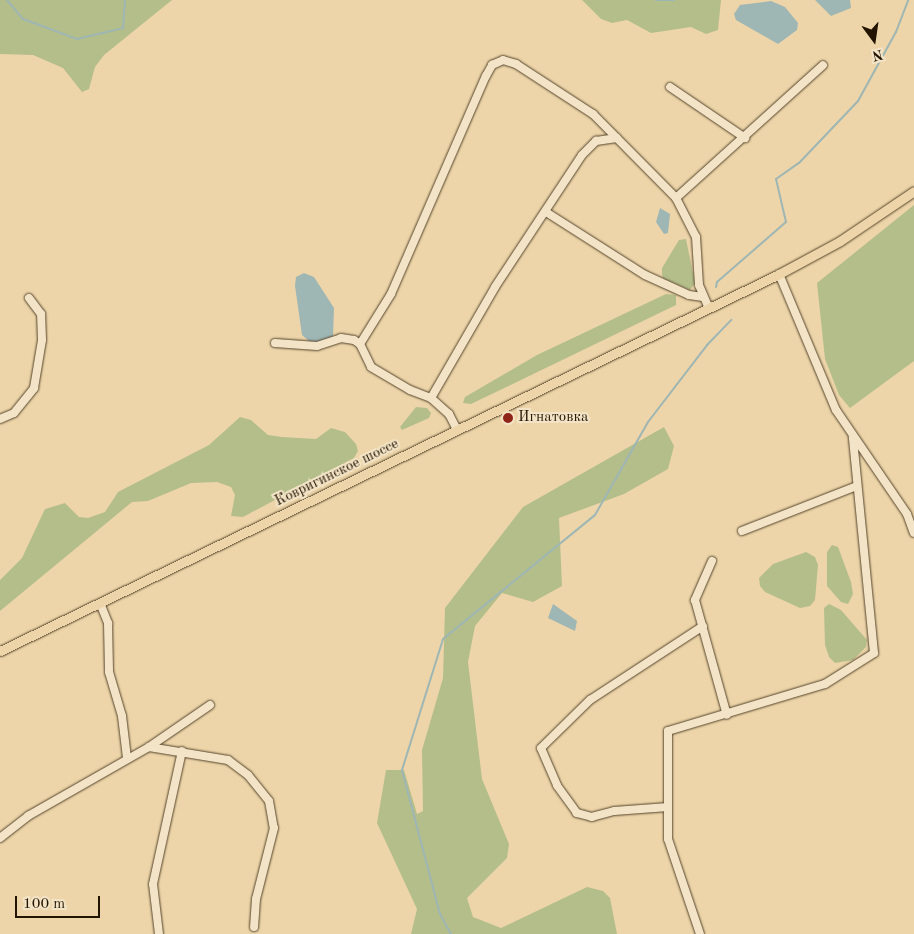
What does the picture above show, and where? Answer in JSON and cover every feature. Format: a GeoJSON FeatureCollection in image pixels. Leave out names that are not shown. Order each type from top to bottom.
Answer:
{"type":"FeatureCollection","features":[{"type":"Feature","properties":{"kind":"main road"},"geometry":{"type":"LineString","coordinates":[[779,274],[840,241],[914,191]]}},
{"type":"Feature","properties":{"kind":"main road","name":"Ковригинское шоссе"},"geometry":{"type":"LineString","coordinates":[[0,651],[457,430],[708,306],[779,274]]}},
{"type":"Feature","properties":{"kind":"street"},"geometry":{"type":"LineString","coordinates":[[360,344],[391,294],[492,65],[503,60],[516,64],[562,96],[581,104],[676,198],[696,237],[698,276],[703,297],[708,306]]}},
{"type":"Feature","properties":{"kind":"street"},"geometry":{"type":"LineString","coordinates":[[676,198],[745,138],[823,65]]}},
{"type":"Feature","properties":{"kind":"street"},"geometry":{"type":"LineString","coordinates":[[670,87],[745,138]]}},
{"type":"Feature","properties":{"kind":"street"},"geometry":{"type":"LineString","coordinates":[[431,398],[495,287],[589,146],[596,141],[617,138]]}},
{"type":"Feature","properties":{"kind":"street"},"geometry":{"type":"LineString","coordinates":[[546,212],[645,275],[689,295],[703,297]]}},
{"type":"Feature","properties":{"kind":"street"},"geometry":{"type":"LineString","coordinates":[[779,274],[836,410],[853,437],[910,514],[914,533]]}},
{"type":"Feature","properties":{"kind":"street"},"geometry":{"type":"LineString","coordinates":[[0,419],[14,413],[34,388],[42,340],[41,314],[29,298]]}},
{"type":"Feature","properties":{"kind":"street"},"geometry":{"type":"LineString","coordinates":[[275,343],[317,346],[346,338],[360,344],[371,367],[410,390],[431,398],[449,414],[457,430]]}},
{"type":"Feature","properties":{"kind":"street"},"geometry":{"type":"LineString","coordinates":[[700,934],[668,839],[668,731],[727,715],[825,684],[874,653],[853,437]]}},
{"type":"Feature","properties":{"kind":"street"},"geometry":{"type":"LineString","coordinates":[[742,531],[857,486]]}},
{"type":"Feature","properties":{"kind":"street"},"geometry":{"type":"LineString","coordinates":[[712,561],[695,600],[727,715]]}},
{"type":"Feature","properties":{"kind":"street"},"geometry":{"type":"LineString","coordinates":[[100,603],[108,624],[109,672],[122,716],[127,758]]}},
{"type":"Feature","properties":{"kind":"street"},"geometry":{"type":"LineString","coordinates":[[668,807],[614,811],[592,817],[577,813],[557,786],[541,748],[590,700],[703,626]]}},
{"type":"Feature","properties":{"kind":"street"},"geometry":{"type":"LineString","coordinates":[[0,838],[28,816],[148,747],[210,704]]}},
{"type":"Feature","properties":{"kind":"street"},"geometry":{"type":"LineString","coordinates":[[148,747],[182,751],[201,758],[228,760],[248,775],[269,801],[274,828],[256,899],[254,927]]}},
{"type":"Feature","properties":{"kind":"street"},"geometry":{"type":"LineString","coordinates":[[159,934],[154,884],[182,751]]}},
{"type":"Feature","properties":{"kind":"green space"},"geometry":{"type":"Polygon","coordinates":[[[0,0],[172,0],[104,55],[95,67],[89,89],[82,92],[63,68],[33,55],[0,54],[0,0]]]}},
{"type":"Feature","properties":{"kind":"green space"},"geometry":{"type":"Polygon","coordinates":[[[582,0],[721,0],[718,30],[706,34],[691,27],[651,33],[627,20],[612,23],[601,19],[582,0]]]}},
{"type":"Feature","properties":{"kind":"green space"},"geometry":{"type":"Polygon","coordinates":[[[914,205],[914,361],[850,408],[839,395],[825,359],[817,283],[914,205]]]}},
{"type":"Feature","properties":{"kind":"green space"},"geometry":{"type":"Polygon","coordinates":[[[686,239],[695,283],[690,290],[663,278],[662,274],[662,268],[679,240],[686,239]]]}},
{"type":"Feature","properties":{"kind":"green space"},"geometry":{"type":"Polygon","coordinates":[[[666,294],[676,295],[676,305],[471,404],[463,403],[465,397],[537,355],[666,294]]]}},
{"type":"Feature","properties":{"kind":"green space"},"geometry":{"type":"Polygon","coordinates":[[[416,407],[427,408],[431,413],[429,418],[402,430],[400,427],[416,407]]]}},
{"type":"Feature","properties":{"kind":"green space"},"geometry":{"type":"Polygon","coordinates":[[[240,417],[251,420],[268,435],[282,437],[316,439],[331,428],[345,432],[356,444],[358,451],[354,458],[243,517],[231,516],[235,495],[231,487],[217,482],[191,483],[148,501],[132,502],[0,611],[0,580],[22,558],[45,509],[65,503],[79,517],[88,518],[105,512],[118,492],[209,445],[240,417]]]}},
{"type":"Feature","properties":{"kind":"green space"},"geometry":{"type":"Polygon","coordinates":[[[664,427],[674,446],[668,469],[624,494],[559,518],[562,586],[533,602],[502,593],[475,626],[468,662],[482,779],[509,844],[507,858],[467,898],[473,917],[501,928],[587,887],[603,891],[610,898],[617,934],[411,934],[417,909],[377,823],[386,770],[404,770],[417,814],[423,811],[422,750],[443,678],[445,608],[523,507],[664,427]]]}},
{"type":"Feature","properties":{"kind":"green space"},"geometry":{"type":"Polygon","coordinates":[[[832,545],[838,547],[851,582],[853,594],[848,604],[841,602],[827,586],[827,552],[832,545]]]}},
{"type":"Feature","properties":{"kind":"green space"},"geometry":{"type":"Polygon","coordinates":[[[806,552],[815,557],[818,565],[815,600],[810,606],[800,608],[765,592],[760,586],[759,578],[773,564],[806,552]]]}},
{"type":"Feature","properties":{"kind":"green space"},"geometry":{"type":"Polygon","coordinates":[[[829,604],[841,610],[867,640],[866,647],[853,660],[835,663],[829,657],[825,645],[824,608],[829,604]]]}},
{"type":"Feature","properties":{"kind":"water"},"geometry":{"type":"Polygon","coordinates":[[[815,0],[850,0],[851,8],[831,16],[815,0]]]}},
{"type":"Feature","properties":{"kind":"water"},"geometry":{"type":"Polygon","coordinates":[[[771,1],[785,7],[798,23],[797,30],[778,44],[736,20],[734,14],[740,5],[771,1]]]}},
{"type":"Feature","properties":{"kind":"water"},"geometry":{"type":"Polygon","coordinates":[[[660,208],[670,214],[668,233],[664,234],[656,222],[660,208]]]}},
{"type":"Feature","properties":{"kind":"water"},"geometry":{"type":"Polygon","coordinates":[[[304,273],[314,277],[334,308],[333,337],[310,342],[302,335],[295,286],[296,277],[304,273]]]}},
{"type":"Feature","properties":{"kind":"water"},"geometry":{"type":"Polygon","coordinates":[[[553,604],[577,621],[575,631],[548,618],[553,604]]]}},
{"type":"Feature","properties":{"kind":"waterway"},"geometry":{"type":"LineString","coordinates":[[7,0],[23,19],[77,39],[123,28],[125,0]]}},
{"type":"Feature","properties":{"kind":"waterway"},"geometry":{"type":"LineString","coordinates":[[656,0],[674,0]]}},
{"type":"Feature","properties":{"kind":"waterway"},"geometry":{"type":"LineString","coordinates":[[716,287],[717,282],[786,222],[776,179],[799,163],[858,101],[896,32],[908,0]]}},
{"type":"Feature","properties":{"kind":"waterway"},"geometry":{"type":"LineString","coordinates":[[451,934],[440,914],[402,770],[443,639],[595,515],[648,422],[707,345],[731,320]]}},
{"type":"Feature","properties":{"kind":"place","name":"Игнатовка"},"geometry":{"type":"Point","coordinates":[508,418]}}]}
